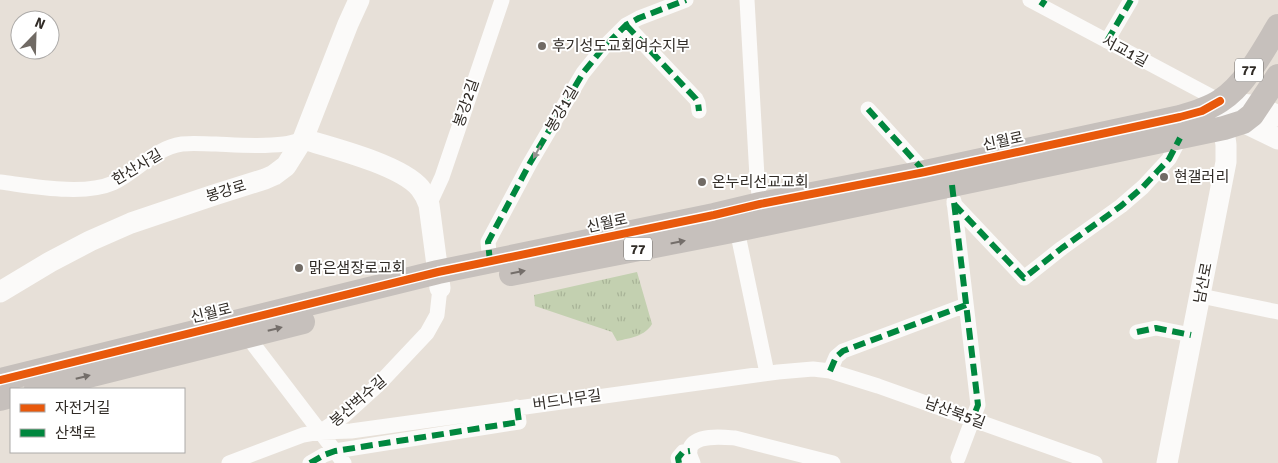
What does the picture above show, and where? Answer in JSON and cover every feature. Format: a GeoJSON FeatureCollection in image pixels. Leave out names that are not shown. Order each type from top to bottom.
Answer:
{"type":"FeatureCollection","features":[{"type":"Feature","properties":{"kind":"main road","name":"77"},"geometry":{"type":"LineString","coordinates":[[1220,101],[1243,79],[1278,26]]}},
{"type":"Feature","properties":{"kind":"main road","name":"77"},"geometry":{"type":"LineString","coordinates":[[1251,118],[1278,76]]}},
{"type":"Feature","properties":{"kind":"main road","name":"신월로"},"geometry":{"type":"LineString","coordinates":[[40,388],[248,336],[439,280],[490,262],[760,204],[925,172],[1180,116],[1202,110],[1220,101]]}},
{"type":"Feature","properties":{"kind":"main road","name":"신월로"},"geometry":{"type":"LineString","coordinates":[[0,380],[439,280],[953,195],[1180,138],[1251,118]]}},
{"type":"Feature","properties":{"kind":"street","name":"봉강로"},"geometry":{"type":"LineString","coordinates":[[0,292],[90,241],[131,223],[274,175],[286,166],[303,139],[341,40],[359,0]]}},
{"type":"Feature","properties":{"kind":"street","name":"봉강2길"},"geometry":{"type":"LineString","coordinates":[[429,205],[442,177],[502,0]]}},
{"type":"Feature","properties":{"kind":"street","name":"봉강1길"},"geometry":{"type":"LineString","coordinates":[[490,262],[488,242],[558,115],[594,58],[626,25],[686,0]]}},
{"type":"Feature","properties":{"kind":"street"},"geometry":{"type":"LineString","coordinates":[[747,0],[760,204]]}},
{"type":"Feature","properties":{"kind":"street"},"geometry":{"type":"LineString","coordinates":[[1106,41],[1131,0]]}},
{"type":"Feature","properties":{"kind":"street","name":"서교1길"},"geometry":{"type":"LineString","coordinates":[[1039,2],[1106,41],[1220,101]]}},
{"type":"Feature","properties":{"kind":"street"},"geometry":{"type":"LineString","coordinates":[[626,25],[696,99],[699,111]]}},
{"type":"Feature","properties":{"kind":"street"},"geometry":{"type":"LineString","coordinates":[[1220,101],[1251,118],[1278,140]]}},
{"type":"Feature","properties":{"kind":"street"},"geometry":{"type":"LineString","coordinates":[[868,109],[925,172]]}},
{"type":"Feature","properties":{"kind":"street","name":"남산로"},"geometry":{"type":"LineString","coordinates":[[1167,463],[1226,162],[1226,145],[1251,118]]}},
{"type":"Feature","properties":{"kind":"street"},"geometry":{"type":"LineString","coordinates":[[953,195],[1024,278],[1143,187],[1169,160],[1180,138]]}},
{"type":"Feature","properties":{"kind":"street","name":"한산사길"},"geometry":{"type":"LineString","coordinates":[[0,182],[59,188],[100,188],[127,176],[148,158],[180,144],[268,145],[284,144],[303,139]]}},
{"type":"Feature","properties":{"kind":"street"},"geometry":{"type":"LineString","coordinates":[[303,139],[362,158],[400,173],[420,187],[429,205],[439,280]]}},
{"type":"Feature","properties":{"kind":"street"},"geometry":{"type":"LineString","coordinates":[[953,195],[978,406],[958,458]]}},
{"type":"Feature","properties":{"kind":"street"},"geometry":{"type":"LineString","coordinates":[[736,230],[766,373]]}},
{"type":"Feature","properties":{"kind":"street","name":"봉산벅수길"},"geometry":{"type":"LineString","coordinates":[[229,463],[303,434],[320,432],[345,416],[377,386],[432,326],[437,315],[439,280]]}},
{"type":"Feature","properties":{"kind":"street"},"geometry":{"type":"LineString","coordinates":[[1200,296],[1278,312]]}},
{"type":"Feature","properties":{"kind":"street"},"geometry":{"type":"LineString","coordinates":[[830,371],[836,357],[843,351],[966,305]]}},
{"type":"Feature","properties":{"kind":"street"},"geometry":{"type":"LineString","coordinates":[[1138,332],[1156,328],[1191,335]]}},
{"type":"Feature","properties":{"kind":"street"},"geometry":{"type":"LineString","coordinates":[[248,336],[344,463]]}},
{"type":"Feature","properties":{"kind":"street","name":"버드나무길"},"geometry":{"type":"LineString","coordinates":[[320,432],[351,431],[766,373],[813,369]]}},
{"type":"Feature","properties":{"kind":"street","name":"남산북5길"},"geometry":{"type":"LineString","coordinates":[[813,369],[830,371],[878,386],[1095,463]]}},
{"type":"Feature","properties":{"kind":"street"},"geometry":{"type":"LineString","coordinates":[[310,463],[334,451],[519,422],[517,407]]}},
{"type":"Feature","properties":{"kind":"street"},"geometry":{"type":"LineString","coordinates":[[688,458],[690,447],[695,442],[703,439],[725,437],[833,463]]}},
{"type":"Feature","properties":{"kind":"green space"},"geometry":{"type":"Polygon","coordinates":[[[637,272],[652,324],[642,334],[617,341],[612,332],[535,306],[534,295],[637,272]]]}},
{"type":"Feature","properties":{"kind":"marked path"},"geometry":{"type":"LineString","coordinates":[[490,262],[488,242],[530,163],[583,73],[604,47],[626,25],[686,0]]}},
{"type":"Feature","properties":{"kind":"marked path"},"geometry":{"type":"LineString","coordinates":[[1041,6],[1045,0]]}},
{"type":"Feature","properties":{"kind":"marked path"},"geometry":{"type":"LineString","coordinates":[[1107,41],[1131,0]]}},
{"type":"Feature","properties":{"kind":"marked path"},"geometry":{"type":"LineString","coordinates":[[626,25],[696,99],[699,111]]}},
{"type":"Feature","properties":{"kind":"marked path"},"geometry":{"type":"LineString","coordinates":[[868,109],[925,172]]}},
{"type":"Feature","properties":{"kind":"marked path"},"geometry":{"type":"LineString","coordinates":[[954,204],[1024,278],[1121,206],[1143,187],[1169,159],[1180,138]]}},
{"type":"Feature","properties":{"kind":"marked path"},"geometry":{"type":"LineString","coordinates":[[952,185],[978,405],[972,420]]}},
{"type":"Feature","properties":{"kind":"marked path"},"geometry":{"type":"LineString","coordinates":[[830,371],[836,357],[843,351],[966,305]]}},
{"type":"Feature","properties":{"kind":"marked path"},"geometry":{"type":"LineString","coordinates":[[1137,332],[1156,328],[1191,335]]}},
{"type":"Feature","properties":{"kind":"marked path"},"geometry":{"type":"LineString","coordinates":[[310,463],[335,451],[519,422],[517,407]]}},
{"type":"Feature","properties":{"kind":"marked path"},"geometry":{"type":"LineString","coordinates":[[679,463],[678,458],[683,452],[690,451]]}},
{"type":"Feature","properties":{"kind":"cycle path"},"geometry":{"type":"LineString","coordinates":[[0,380],[438,272],[760,204],[925,172],[1180,117],[1202,111],[1220,101]]}},
{"type":"Feature","properties":{"kind":"place","name":"후기성도교회여수지부"},"geometry":{"type":"Point","coordinates":[542,46]}},
{"type":"Feature","properties":{"kind":"place","name":"현갤러리"},"geometry":{"type":"Point","coordinates":[1164,177]}},
{"type":"Feature","properties":{"kind":"place","name":"온누리선교교회"},"geometry":{"type":"Point","coordinates":[702,182]}},
{"type":"Feature","properties":{"kind":"place","name":"맑은샘장로교회"},"geometry":{"type":"Point","coordinates":[299,268]}}]}
